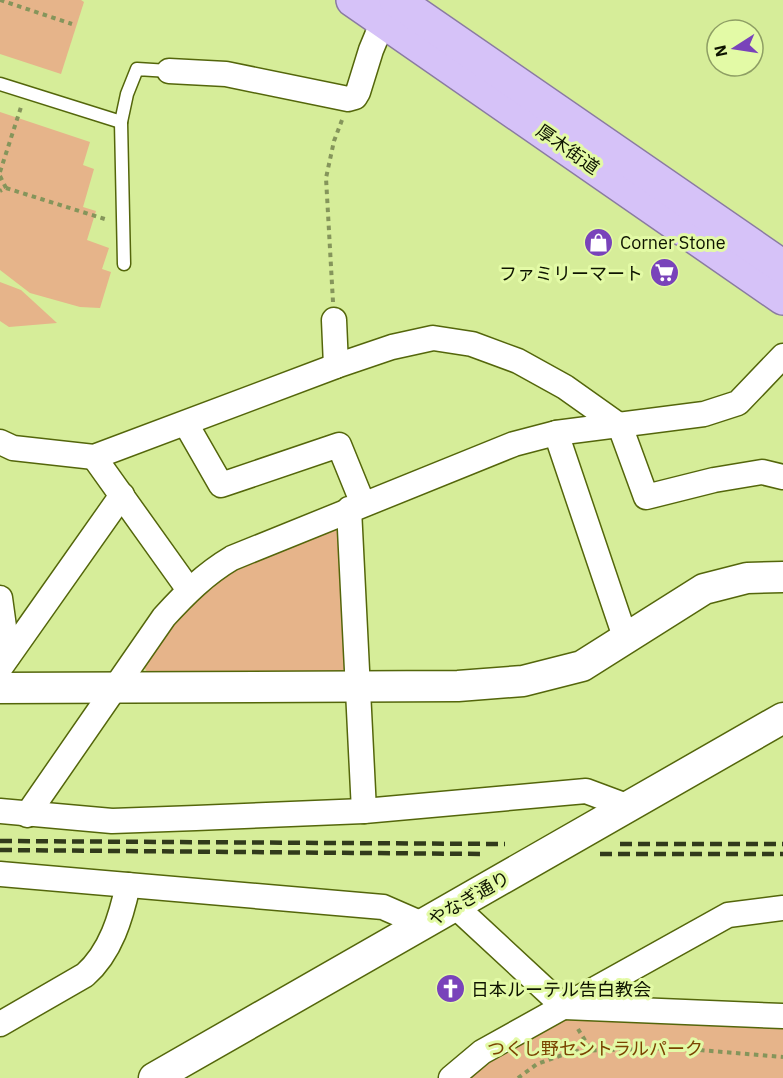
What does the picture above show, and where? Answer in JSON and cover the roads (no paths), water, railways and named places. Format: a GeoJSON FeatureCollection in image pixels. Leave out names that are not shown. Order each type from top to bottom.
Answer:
{"type":"FeatureCollection","features":[{"type":"Feature","properties":{"kind":"highway","name":"厚木街道"},"geometry":{"type":"LineString","coordinates":[[353,0],[389,10],[783,267]]}},
{"type":"Feature","properties":{"kind":"highway","name":"厚木街道"},"geometry":{"type":"LineString","coordinates":[[389,10],[783,298]]}},
{"type":"Feature","properties":{"kind":"street"},"geometry":{"type":"LineString","coordinates":[[169,71],[226,74],[348,99],[355,97],[358,92],[371,51],[389,10]]}},
{"type":"Feature","properties":{"kind":"street"},"geometry":{"type":"LineString","coordinates":[[334,320],[336,366]]}},
{"type":"Feature","properties":{"kind":"street"},"geometry":{"type":"LineString","coordinates":[[0,442],[13,448],[94,457],[336,366],[392,347],[433,338],[472,344],[518,361],[565,387],[620,426],[646,497],[714,480],[762,472],[783,477]]}},
{"type":"Feature","properties":{"kind":"street"},"geometry":{"type":"LineString","coordinates":[[27,814],[164,617],[189,590],[210,572],[232,558],[514,444],[556,433],[704,414],[738,403],[783,356]]}},
{"type":"Feature","properties":{"kind":"street"},"geometry":{"type":"LineString","coordinates":[[186,424],[221,484],[339,445],[356,506],[358,685],[364,812]]}},
{"type":"Feature","properties":{"kind":"street"},"geometry":{"type":"LineString","coordinates":[[556,433],[625,637]]}},
{"type":"Feature","properties":{"kind":"street"},"geometry":{"type":"LineString","coordinates":[[94,457],[189,590]]}},
{"type":"Feature","properties":{"kind":"street"},"geometry":{"type":"LineString","coordinates":[[4,662],[122,495]]}},
{"type":"Feature","properties":{"kind":"street"},"geometry":{"type":"LineString","coordinates":[[0,688],[458,686],[523,681],[582,666],[625,637],[704,590],[747,578],[783,577]]}},
{"type":"Feature","properties":{"kind":"street"},"geometry":{"type":"LineString","coordinates":[[0,598],[4,662]]}},
{"type":"Feature","properties":{"kind":"street","name":"やなぎ通り"},"geometry":{"type":"LineString","coordinates":[[154,1078],[783,718]]}},
{"type":"Feature","properties":{"kind":"street"},"geometry":{"type":"LineString","coordinates":[[0,811],[112,820],[364,812],[586,790],[629,807]]}},
{"type":"Feature","properties":{"kind":"street"},"geometry":{"type":"LineString","coordinates":[[0,874],[383,908],[422,924]]}},
{"type":"Feature","properties":{"kind":"street"},"geometry":{"type":"LineString","coordinates":[[0,1024],[85,975],[96,965],[106,951],[123,907],[128,885]]}},
{"type":"Feature","properties":{"kind":"street"},"geometry":{"type":"LineString","coordinates":[[455,906],[564,1007],[783,1016]]}},
{"type":"Feature","properties":{"kind":"street"},"geometry":{"type":"LineString","coordinates":[[451,1078],[482,1052],[728,915],[783,908]]}},
{"type":"Feature","properties":{"kind":"lane"},"geometry":{"type":"LineString","coordinates":[[124,264],[121,122],[127,94],[136,69],[169,71]]}},
{"type":"Feature","properties":{"kind":"lane"},"geometry":{"type":"LineString","coordinates":[[0,84],[121,122]]}},
{"type":"Feature","properties":{"kind":"railway"},"geometry":{"type":"LineString","coordinates":[[0,841],[505,844]]}},
{"type":"Feature","properties":{"kind":"railway"},"geometry":{"type":"LineString","coordinates":[[620,844],[783,844]]}},
{"type":"Feature","properties":{"kind":"railway"},"geometry":{"type":"LineString","coordinates":[[0,850],[484,854]]}},
{"type":"Feature","properties":{"kind":"railway"},"geometry":{"type":"LineString","coordinates":[[600,854],[783,854]]}},
{"type":"Feature","properties":{"kind":"place","name":"Corner Stone"},"geometry":{"type":"Point","coordinates":[599,242]}},
{"type":"Feature","properties":{"kind":"place","name":"ファミリーマート"},"geometry":{"type":"Point","coordinates":[664,273]}},
{"type":"Feature","properties":{"kind":"place","name":"日本ルーテル告白教会"},"geometry":{"type":"Point","coordinates":[450,989]}},
{"type":"Feature","properties":{"kind":"park label","name":"つくし野セントラルパーク"},"geometry":{"type":"Point","coordinates":[595,1048]}}]}
